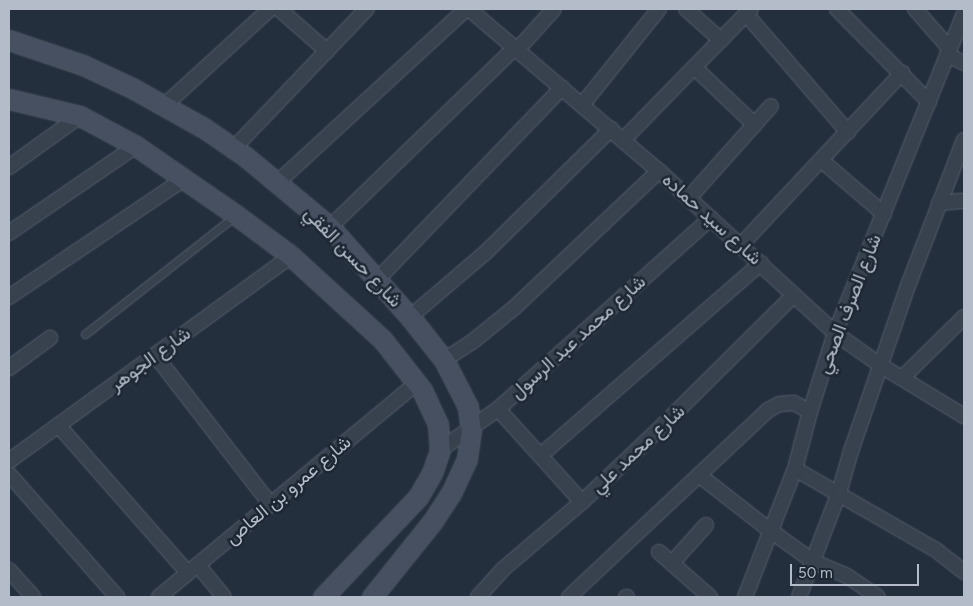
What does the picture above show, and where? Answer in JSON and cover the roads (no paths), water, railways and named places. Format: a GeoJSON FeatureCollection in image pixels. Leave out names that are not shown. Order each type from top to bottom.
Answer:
{"type":"FeatureCollection","features":[{"type":"Feature","properties":{"kind":"street"},"geometry":{"type":"LineString","coordinates":[[164,106],[270,9]]}},
{"type":"Feature","properties":{"kind":"street"},"geometry":{"type":"LineString","coordinates":[[279,9],[327,51]]}},
{"type":"Feature","properties":{"kind":"street"},"geometry":{"type":"LineString","coordinates":[[234,148],[367,9]]}},
{"type":"Feature","properties":{"kind":"street"},"geometry":{"type":"LineString","coordinates":[[278,182],[468,9]]}},
{"type":"Feature","properties":{"kind":"street","name":"شارع سيد حماده"},"geometry":{"type":"LineString","coordinates":[[468,9],[659,171],[835,333],[902,378],[963,413]]}},
{"type":"Feature","properties":{"kind":"street"},"geometry":{"type":"LineString","coordinates":[[330,228],[516,49],[554,9]]}},
{"type":"Feature","properties":{"kind":"street"},"geometry":{"type":"LineString","coordinates":[[582,105],[660,9]]}},
{"type":"Feature","properties":{"kind":"street"},"geometry":{"type":"LineString","coordinates":[[686,9],[721,40]]}},
{"type":"Feature","properties":{"kind":"street"},"geometry":{"type":"LineString","coordinates":[[837,9],[929,102]]}},
{"type":"Feature","properties":{"kind":"street"},"geometry":{"type":"LineString","coordinates":[[915,9],[949,52],[964,63]]}},
{"type":"Feature","properties":{"kind":"street"},"geometry":{"type":"LineString","coordinates":[[623,140],[749,12],[848,132]]}},
{"type":"Feature","properties":{"kind":"street","name":"شارع الصرف الصحي"},"geometry":{"type":"LineString","coordinates":[[745,597],[795,469],[810,412],[835,333],[964,14]]}},
{"type":"Feature","properties":{"kind":"street","name":"شارع حسن الفقي"},"geometry":{"type":"LineString","coordinates":[[9,40],[83,65],[164,106],[204,128],[234,148],[278,182],[330,228],[410,317],[444,360],[468,407],[471,430],[467,459],[451,493],[432,522],[372,597]]}},
{"type":"Feature","properties":{"kind":"street"},"geometry":{"type":"LineString","coordinates":[[694,67],[755,125]]}},
{"type":"Feature","properties":{"kind":"street"},"geometry":{"type":"LineString","coordinates":[[741,246],[902,74]]}},
{"type":"Feature","properties":{"kind":"street"},"geometry":{"type":"LineString","coordinates":[[376,280],[562,88]]}},
{"type":"Feature","properties":{"kind":"street","name":"شارع حسن الفقي"},"geometry":{"type":"LineString","coordinates":[[9,99],[80,116],[136,146],[236,215],[291,256],[382,339],[418,383],[438,424],[440,450],[432,473],[418,497],[323,597]]}},
{"type":"Feature","properties":{"kind":"street"},"geometry":{"type":"LineString","coordinates":[[689,198],[771,106]]}},
{"type":"Feature","properties":{"kind":"street"},"geometry":{"type":"LineString","coordinates":[[9,166],[80,116]]}},
{"type":"Feature","properties":{"kind":"street"},"geometry":{"type":"LineString","coordinates":[[410,317],[485,253],[611,129]]}},
{"type":"Feature","properties":{"kind":"street"},"geometry":{"type":"LineString","coordinates":[[799,597],[814,562],[839,492],[880,364],[939,202],[964,140]]}},
{"type":"Feature","properties":{"kind":"street"},"geometry":{"type":"LineString","coordinates":[[9,233],[136,146]]}},
{"type":"Feature","properties":{"kind":"street"},"geometry":{"type":"LineString","coordinates":[[821,160],[884,214]]}},
{"type":"Feature","properties":{"kind":"street"},"geometry":{"type":"LineString","coordinates":[[444,360],[472,342],[515,307],[659,171]]}},
{"type":"Feature","properties":{"kind":"street"},"geometry":{"type":"LineString","coordinates":[[9,297],[184,179]]}},
{"type":"Feature","properties":{"kind":"street"},"geometry":{"type":"LineString","coordinates":[[939,202],[964,201]]}},
{"type":"Feature","properties":{"kind":"street","name":"شارع محمد عبد الرسول"},"geometry":{"type":"LineString","coordinates":[[440,450],[471,430],[498,409],[711,218]]}},
{"type":"Feature","properties":{"kind":"street","name":"شارع الجوهر"},"geometry":{"type":"LineString","coordinates":[[9,462],[291,256]]}},
{"type":"Feature","properties":{"kind":"street"},"geometry":{"type":"LineString","coordinates":[[541,455],[760,263]]}},
{"type":"Feature","properties":{"kind":"street","name":"شارع محمد علي"},"geometry":{"type":"LineString","coordinates":[[478,597],[508,564],[582,502],[728,363],[794,296]]}},
{"type":"Feature","properties":{"kind":"street"},"geometry":{"type":"LineString","coordinates":[[902,378],[964,317]]}},
{"type":"Feature","properties":{"kind":"street"},"geometry":{"type":"LineString","coordinates":[[9,368],[50,338]]}},
{"type":"Feature","properties":{"kind":"street"},"geometry":{"type":"LineString","coordinates":[[155,355],[270,505]]}},
{"type":"Feature","properties":{"kind":"street","name":"شارع عمرو بن العاص"},"geometry":{"type":"LineString","coordinates":[[159,597],[418,383]]}},
{"type":"Feature","properties":{"kind":"street"},"geometry":{"type":"LineString","coordinates":[[569,597],[768,410],[780,404],[794,403],[810,412]]}},
{"type":"Feature","properties":{"kind":"street"},"geometry":{"type":"LineString","coordinates":[[498,409],[582,502]]}},
{"type":"Feature","properties":{"kind":"street"},"geometry":{"type":"LineString","coordinates":[[58,425],[193,569],[224,597]]}},
{"type":"Feature","properties":{"kind":"street"},"geometry":{"type":"LineString","coordinates":[[795,469],[839,492],[936,550],[964,572]]}},
{"type":"Feature","properties":{"kind":"street"},"geometry":{"type":"LineString","coordinates":[[9,474],[117,597]]}},
{"type":"Feature","properties":{"kind":"street"},"geometry":{"type":"LineString","coordinates":[[699,475],[771,532],[814,562],[847,576],[878,597]]}},
{"type":"Feature","properties":{"kind":"street"},"geometry":{"type":"LineString","coordinates":[[672,564],[706,525]]}},
{"type":"Feature","properties":{"kind":"street"},"geometry":{"type":"LineString","coordinates":[[659,552],[710,597]]}},
{"type":"Feature","properties":{"kind":"street"},"geometry":{"type":"LineString","coordinates":[[9,570],[33,597]]}},
{"type":"Feature","properties":{"kind":"lane"},"geometry":{"type":"LineString","coordinates":[[85,334],[236,215]]}}]}
